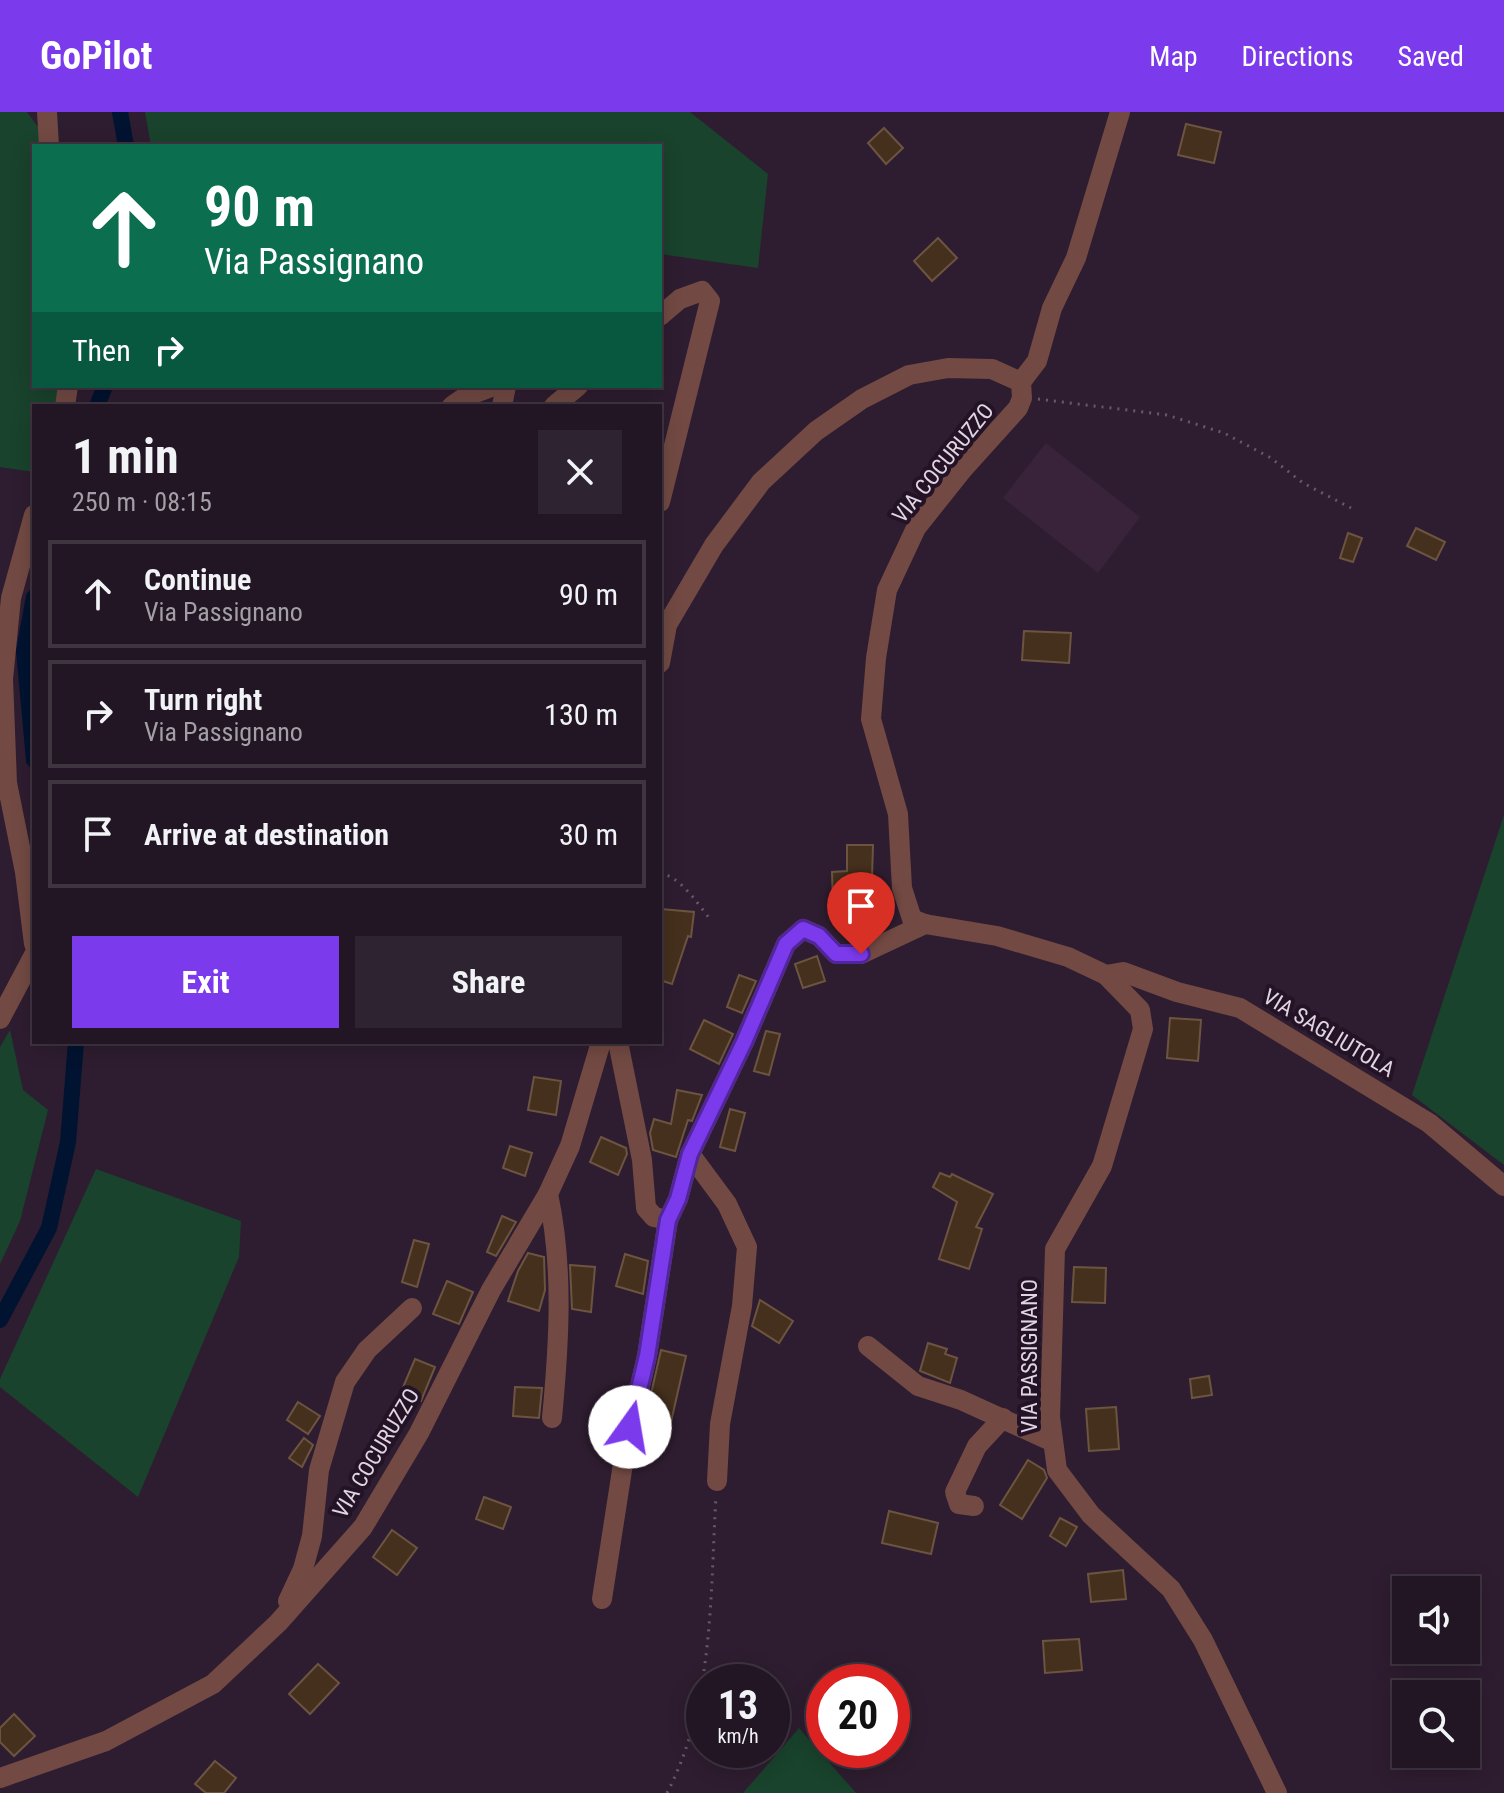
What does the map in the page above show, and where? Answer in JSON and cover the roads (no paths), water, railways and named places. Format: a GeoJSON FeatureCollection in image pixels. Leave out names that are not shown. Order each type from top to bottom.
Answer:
{"type":"FeatureCollection","features":[{"type":"Feature","properties":{"kind":"street"},"geometry":{"type":"LineString","coordinates":[[47,112],[49,144]]}},
{"type":"Feature","properties":{"kind":"street"},"geometry":{"type":"LineString","coordinates":[[1021,390],[1037,361],[1052,308],[1076,258],[1120,112]]}},
{"type":"Feature","properties":{"kind":"street"},"geometry":{"type":"LineString","coordinates":[[662,314],[680,299],[702,291],[710,301],[662,494]]}},
{"type":"Feature","properties":{"kind":"street","name":"VIA COCURUZZO"},"geometry":{"type":"LineString","coordinates":[[662,652],[667,625],[714,545],[761,482],[816,431],[862,399],[909,375],[948,368],[992,369],[1021,390],[1018,408],[963,469],[916,528],[887,590],[876,658],[871,719],[898,814],[902,888],[912,919],[925,924]]}},
{"type":"Feature","properties":{"kind":"street"},"geometry":{"type":"LineString","coordinates":[[455,404],[489,388]]}},
{"type":"Feature","properties":{"kind":"street"},"geometry":{"type":"LineString","coordinates":[[556,404],[576,388]]}},
{"type":"Feature","properties":{"kind":"street"},"geometry":{"type":"LineString","coordinates":[[29,542],[11,598],[3,679],[7,783],[25,872],[32,928]]}},
{"type":"Feature","properties":{"kind":"street"},"geometry":{"type":"LineString","coordinates":[[602,1599],[625,1451],[647,1356],[668,1220],[678,1199],[690,1154],[744,1042],[786,944],[803,929],[819,936],[836,954],[861,954],[925,924],[997,936],[1068,957],[1106,975]]}},
{"type":"Feature","properties":{"kind":"street"},"geometry":{"type":"LineString","coordinates":[[0,1019],[32,959]]}},
{"type":"Feature","properties":{"kind":"street","name":"VIA SAGLIUTOLA"},"geometry":{"type":"LineString","coordinates":[[1106,975],[1123,972],[1177,992],[1240,1008],[1429,1123],[1504,1186]]}},
{"type":"Feature","properties":{"kind":"street","name":"VIA PASSIGNANO"},"geometry":{"type":"LineString","coordinates":[[1106,975],[1140,1010],[1143,1029],[1102,1166],[1055,1249],[1050,1417],[1057,1470],[1091,1515],[1171,1589],[1203,1640],[1277,1793]]}},
{"type":"Feature","properties":{"kind":"street","name":"VIA COCURUZZO"},"geometry":{"type":"LineString","coordinates":[[0,1778],[106,1741],[213,1684],[278,1623],[363,1527],[419,1433],[491,1290],[548,1194],[570,1146],[600,1044]]}},
{"type":"Feature","properties":{"kind":"street"},"geometry":{"type":"LineString","coordinates":[[618,1044],[642,1160],[646,1208],[654,1217],[668,1220]]}},
{"type":"Feature","properties":{"kind":"street"},"geometry":{"type":"LineString","coordinates":[[690,1154],[727,1204],[747,1247],[742,1306],[720,1424],[717,1481]]}},
{"type":"Feature","properties":{"kind":"street"},"geometry":{"type":"LineString","coordinates":[[548,1194],[558,1266],[557,1369],[552,1418]]}},
{"type":"Feature","properties":{"kind":"street"},"geometry":{"type":"LineString","coordinates":[[278,1623],[303,1569],[312,1536],[319,1470],[345,1382],[367,1350],[412,1308]]}},
{"type":"Feature","properties":{"kind":"street"},"geometry":{"type":"LineString","coordinates":[[868,1346],[918,1386],[1003,1418],[1053,1442]]}},
{"type":"Feature","properties":{"kind":"street"},"geometry":{"type":"LineString","coordinates":[[974,1506],[959,1504],[955,1492],[977,1446],[1003,1418]]}},
{"type":"Feature","properties":{"kind":"waterway"},"geometry":{"type":"LineString","coordinates":[[120,112],[126,144]]}},
{"type":"Feature","properties":{"kind":"waterway"},"geometry":{"type":"LineString","coordinates":[[98,404],[104,388]]}},
{"type":"Feature","properties":{"kind":"waterway"},"geometry":{"type":"LineString","coordinates":[[32,608],[24,651],[32,738]]}},
{"type":"Feature","properties":{"kind":"waterway"},"geometry":{"type":"LineString","coordinates":[[0,1320],[49,1228],[68,1142],[76,1044]]}}]}
